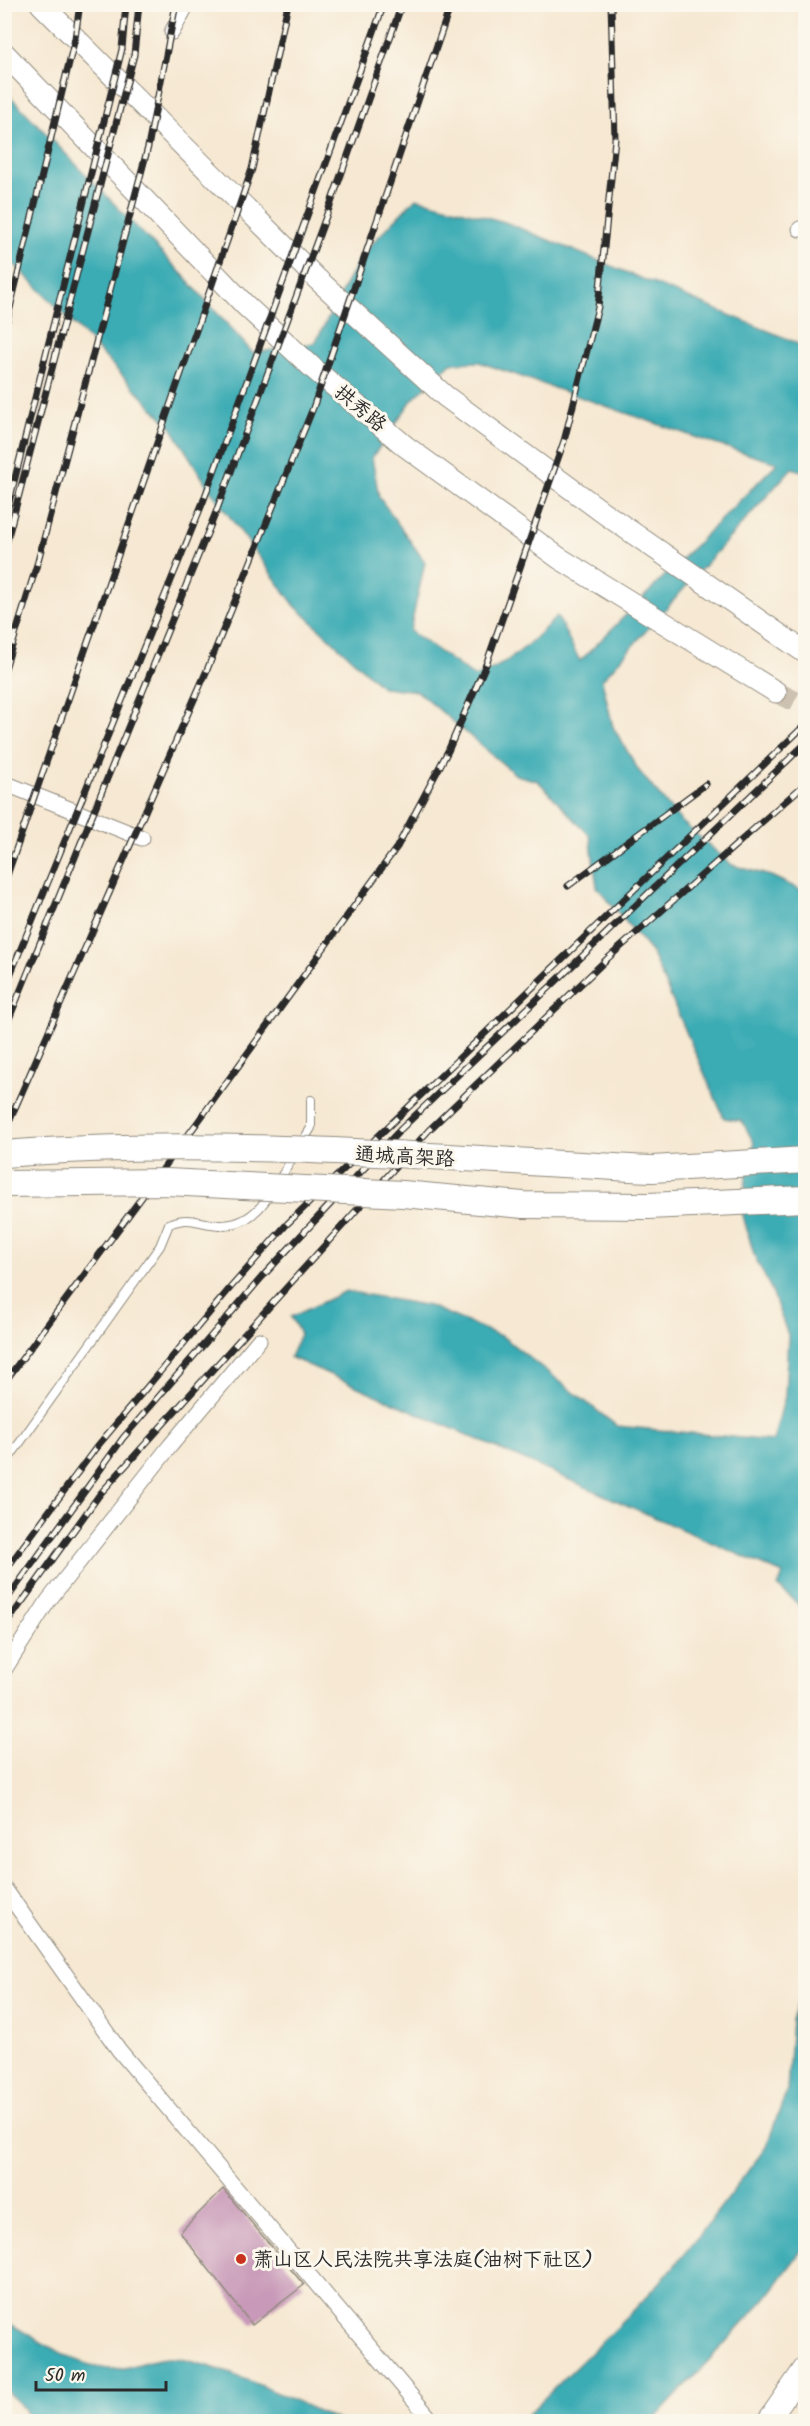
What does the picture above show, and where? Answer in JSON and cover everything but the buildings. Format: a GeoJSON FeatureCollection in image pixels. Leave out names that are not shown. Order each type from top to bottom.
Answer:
{"type":"FeatureCollection","features":[{"type":"Feature","properties":{"kind":"highway","name":"通城高架路"},"geometry":{"type":"LineString","coordinates":[[4,1154],[83,1147],[296,1150],[652,1169],[806,1160]]}},
{"type":"Feature","properties":{"kind":"highway","name":"通城高架路"},"geometry":{"type":"LineString","coordinates":[[4,1184],[167,1182],[403,1194],[523,1205],[648,1206],[806,1199]]}},
{"type":"Feature","properties":{"kind":"main road"},"geometry":{"type":"LineString","coordinates":[[41,4],[316,278],[445,396],[604,513],[806,653]]}},
{"type":"Feature","properties":{"kind":"main road","name":"拱秀路"},"geometry":{"type":"LineString","coordinates":[[4,53],[245,305],[314,369],[405,446],[559,558],[776,692]]}},
{"type":"Feature","properties":{"kind":"main road"},"geometry":{"type":"LineString","coordinates":[[767,2421],[806,2366]]}},
{"type":"Feature","properties":{"kind":"street"},"geometry":{"type":"LineString","coordinates":[[172,32],[187,4]]}},
{"type":"Feature","properties":{"kind":"street"},"geometry":{"type":"LineString","coordinates":[[4,783],[142,838]]}},
{"type":"Feature","properties":{"kind":"street"},"geometry":{"type":"LineString","coordinates":[[4,1670],[48,1601],[170,1446],[259,1340]]}},
{"type":"Feature","properties":{"kind":"street"},"geometry":{"type":"LineString","coordinates":[[4,1888],[119,2050],[433,2421]]}},
{"type":"Feature","properties":{"kind":"lane"},"geometry":{"type":"LineString","coordinates":[[4,1465],[160,1246],[169,1224],[182,1219],[222,1226],[252,1217],[263,1205],[311,1128],[311,1100]]}},
{"type":"Feature","properties":{"kind":"water"},"geometry":{"type":"Polygon","coordinates":[[[4,90],[184,276],[253,353],[315,343],[361,255],[416,198],[505,222],[795,342],[805,351],[805,472],[792,468],[602,680],[613,727],[639,771],[680,820],[732,865],[771,876],[805,892],[805,1616],[798,1604],[778,1587],[783,1574],[290,1357],[300,1334],[291,1317],[346,1291],[429,1306],[503,1337],[617,1426],[773,1441],[785,1396],[788,1335],[771,1289],[754,1255],[742,1212],[748,1164],[754,1143],[742,1121],[724,1118],[651,952],[597,887],[590,836],[538,781],[516,775],[417,691],[382,687],[295,606],[208,487],[171,427],[5,255],[4,90]],[[479,362],[451,363],[412,400],[372,458],[379,497],[425,562],[410,631],[475,677],[510,659],[557,616],[580,661],[777,463],[715,444],[479,362]]]}},
{"type":"Feature","properties":{"kind":"water"},"geometry":{"type":"Polygon","coordinates":[[[805,1984],[805,2246],[766,2298],[653,2421],[521,2421],[666,2276],[766,2147],[787,2090],[792,2020],[805,1984]]]}},
{"type":"Feature","properties":{"kind":"water"},"geometry":{"type":"Polygon","coordinates":[[[5,2321],[60,2352],[89,2365],[117,2369],[156,2359],[181,2359],[242,2378],[339,2421],[30,2421],[24,2408],[5,2390],[5,2321]]]}},
{"type":"Feature","properties":{"kind":"tunnel"},"geometry":{"type":"LineString","coordinates":[[776,692],[806,707]]}},
{"type":"Feature","properties":{"kind":"railway"},"geometry":{"type":"LineString","coordinates":[[4,333],[75,38],[80,4]]}},
{"type":"Feature","properties":{"kind":"railway"},"geometry":{"type":"LineString","coordinates":[[4,522],[122,49],[126,4]]}},
{"type":"Feature","properties":{"kind":"railway"},"geometry":{"type":"LineString","coordinates":[[4,552],[134,55],[139,4]]}},
{"type":"Feature","properties":{"kind":"railway"},"geometry":{"type":"LineString","coordinates":[[4,672],[38,561],[148,147],[176,4]]}},
{"type":"Feature","properties":{"kind":"railway"},"geometry":{"type":"LineString","coordinates":[[4,884],[252,169],[288,4]]}},
{"type":"Feature","properties":{"kind":"railway"},"geometry":{"type":"LineString","coordinates":[[4,990],[203,502],[384,4]]}},
{"type":"Feature","properties":{"kind":"railway"},"geometry":{"type":"LineString","coordinates":[[4,1031],[216,512],[402,4]]}},
{"type":"Feature","properties":{"kind":"railway"},"geometry":{"type":"LineString","coordinates":[[4,1133],[207,670],[313,408],[451,4]]}},
{"type":"Feature","properties":{"kind":"railway"},"geometry":{"type":"LineString","coordinates":[[4,1383],[197,1123],[397,847],[448,751],[487,662],[564,441],[598,307],[615,139],[611,4]]}},
{"type":"Feature","properties":{"kind":"railway"},"geometry":{"type":"LineString","coordinates":[[4,1572],[95,1449],[287,1224],[806,724]]}},
{"type":"Feature","properties":{"kind":"railway"},"geometry":{"type":"LineString","coordinates":[[4,1603],[123,1438],[262,1277],[401,1129],[806,743]]}},
{"type":"Feature","properties":{"kind":"railway"},"geometry":{"type":"LineString","coordinates":[[4,1627],[100,1494],[429,1130],[607,959],[806,783]]}},
{"type":"Feature","properties":{"kind":"railway"},"geometry":{"type":"LineString","coordinates":[[568,886],[706,784]]}},
{"type":"Feature","properties":{"kind":"place","name":"萧山区人民法院共享法庭(油树下社区)"},"geometry":{"type":"Point","coordinates":[241,2259]}}]}
